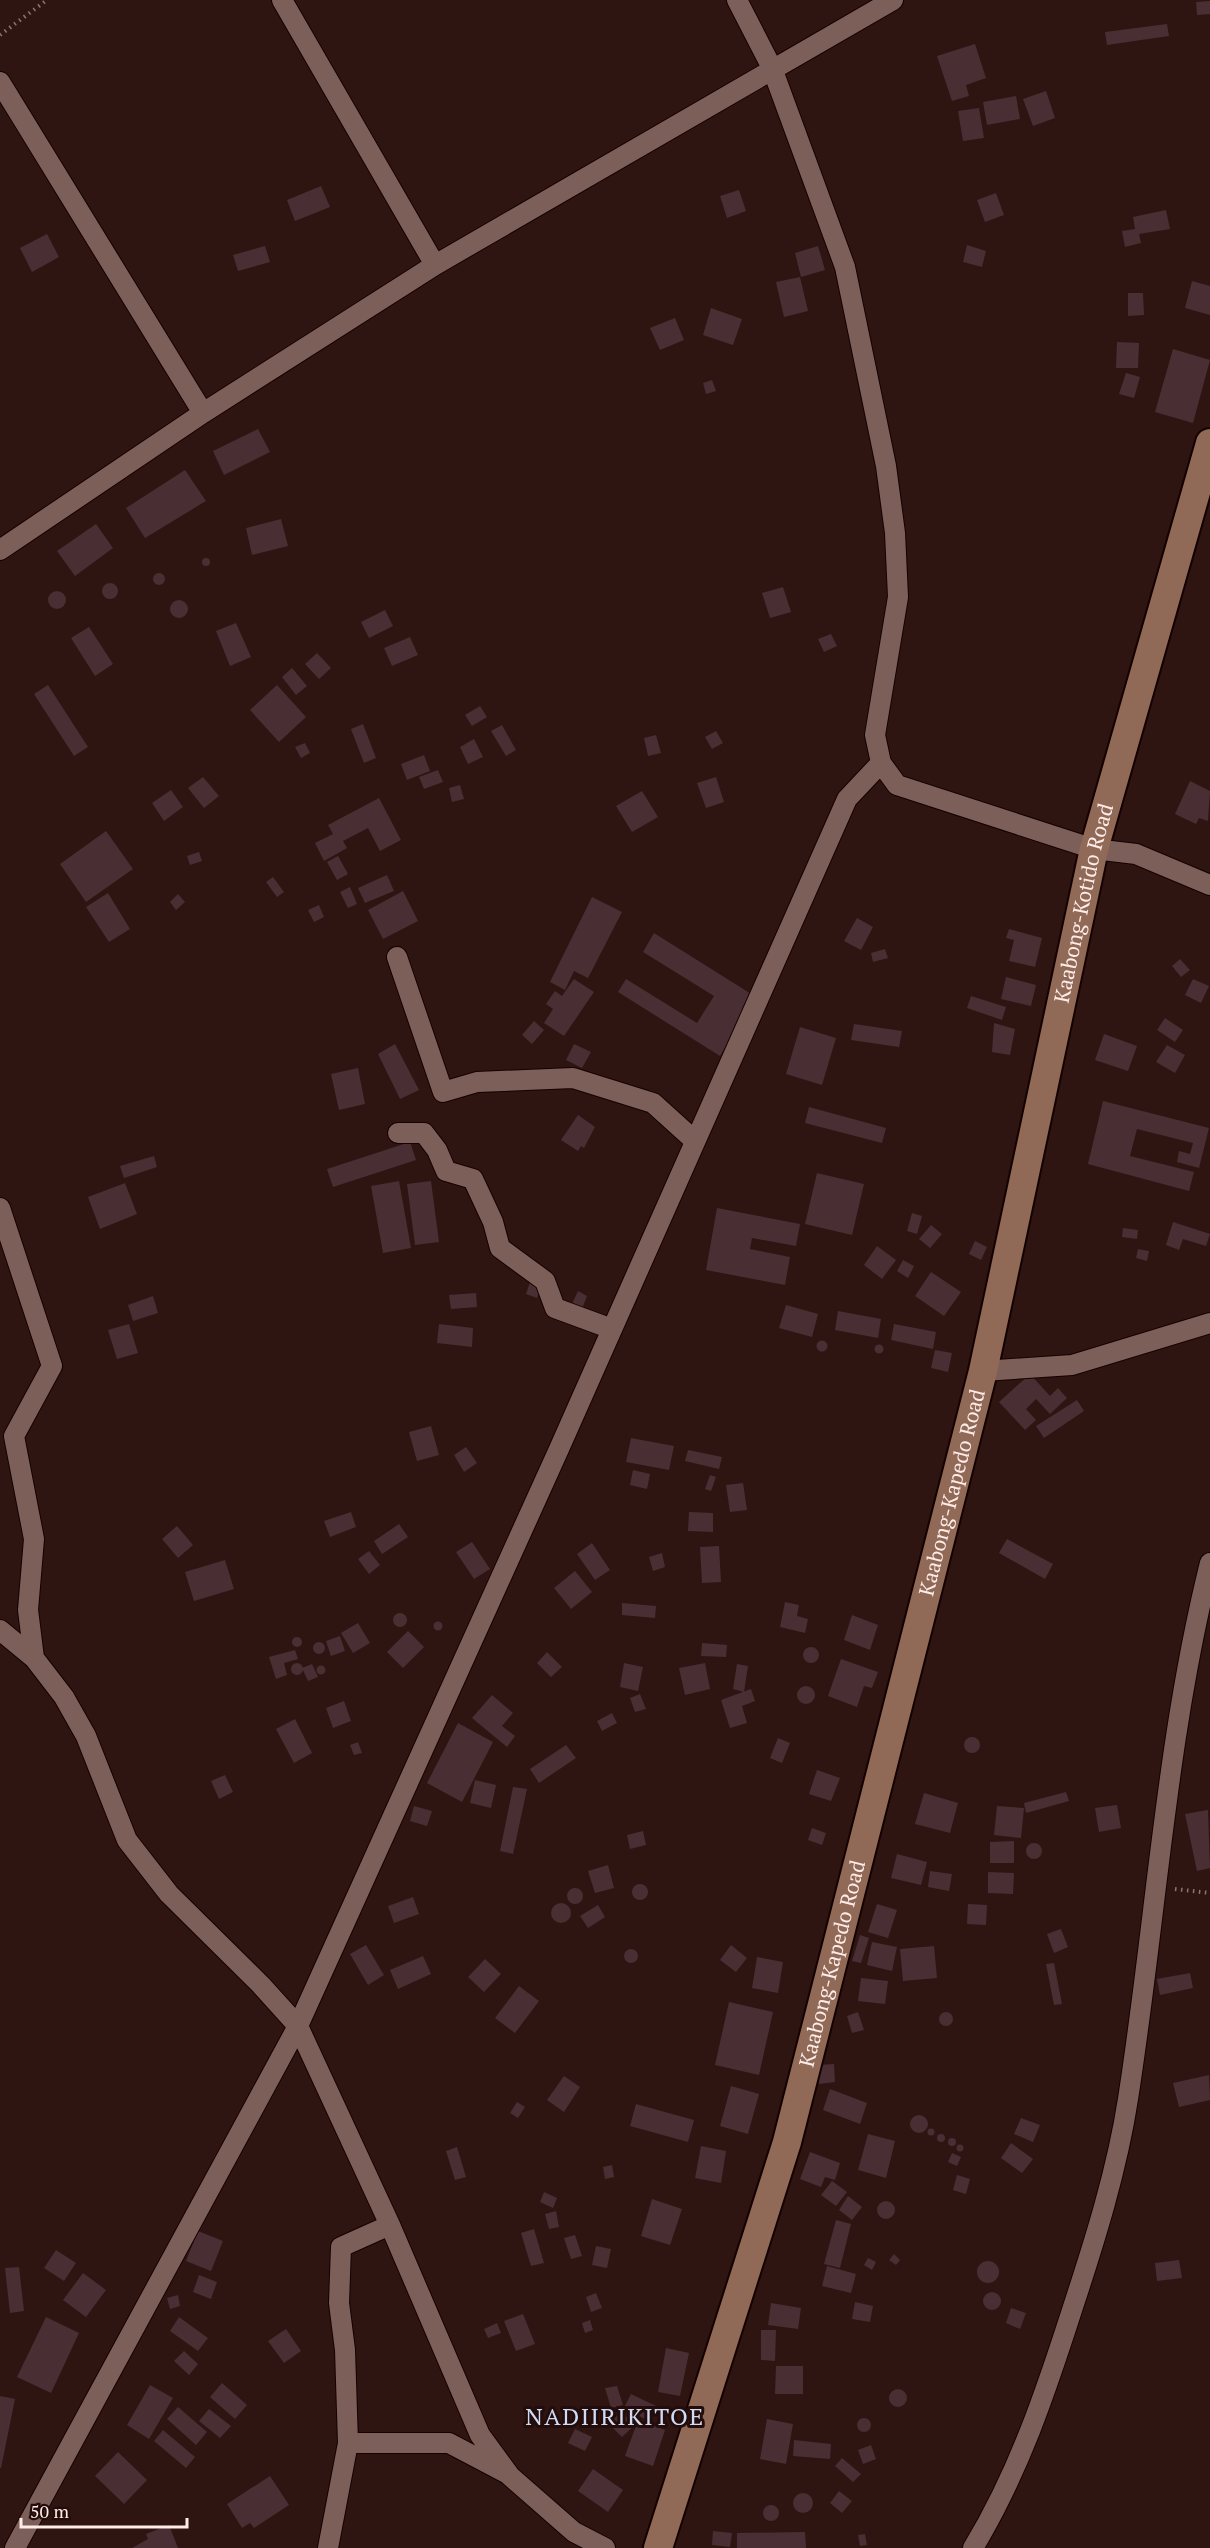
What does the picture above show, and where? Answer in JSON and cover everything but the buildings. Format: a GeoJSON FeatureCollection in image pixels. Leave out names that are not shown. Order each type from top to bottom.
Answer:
{"type":"FeatureCollection","features":[{"type":"Feature","properties":{"kind":"main road","name":"Kaabong-Kotido Road"},"geometry":{"type":"LineString","coordinates":[[983,1371],[1094,849],[1210,442]]}},
{"type":"Feature","properties":{"kind":"main road","name":"Kaabong-Kapedo Road"},"geometry":{"type":"LineString","coordinates":[[658,2548],[787,2142],[983,1371]]}},
{"type":"Feature","properties":{"kind":"street"},"geometry":{"type":"LineString","coordinates":[[282,0],[435,265]]}},
{"type":"Feature","properties":{"kind":"street"},"geometry":{"type":"LineString","coordinates":[[737,0],[772,68],[845,267],[886,466],[895,533],[898,597],[874,735],[881,763],[897,785],[1094,849],[1136,854],[1210,885]]}},
{"type":"Feature","properties":{"kind":"street"},"geometry":{"type":"LineString","coordinates":[[0,550],[203,413],[435,265],[893,0]]}},
{"type":"Feature","properties":{"kind":"street"},"geometry":{"type":"LineString","coordinates":[[0,82],[203,413]]}},
{"type":"Feature","properties":{"kind":"street"},"geometry":{"type":"LineString","coordinates":[[15,2548],[298,2026],[612,1329],[847,799],[881,763]]}},
{"type":"Feature","properties":{"kind":"street"},"geometry":{"type":"LineString","coordinates":[[397,957],[443,1092],[477,1082],[573,1078],[653,1103],[695,1141]]}},
{"type":"Feature","properties":{"kind":"street"},"geometry":{"type":"LineString","coordinates":[[398,1133],[424,1133],[437,1150],[446,1171],[473,1179],[494,1222],[500,1248],[545,1281],[555,1308],[612,1329]]}},
{"type":"Feature","properties":{"kind":"street"},"geometry":{"type":"LineString","coordinates":[[0,1208],[52,1366],[14,1436],[0,1450]]}},
{"type":"Feature","properties":{"kind":"street"},"geometry":{"type":"LineString","coordinates":[[983,1371],[1072,1365],[1210,1323]]}},
{"type":"Feature","properties":{"kind":"street"},"geometry":{"type":"LineString","coordinates":[[14,1436],[34,1539],[28,1610],[34,1658]]}},
{"type":"Feature","properties":{"kind":"street"},"geometry":{"type":"LineString","coordinates":[[973,2548],[1012,2477],[1041,2406],[1089,2256],[1128,2101],[1173,1744],[1197,1615],[1210,1563]]}},
{"type":"Feature","properties":{"kind":"street"},"geometry":{"type":"LineString","coordinates":[[0,1630],[34,1658],[64,1697],[86,1736],[127,1840],[169,1894],[261,1984],[298,2026],[390,2225],[480,2435],[510,2476],[574,2532],[605,2548]]}},
{"type":"Feature","properties":{"kind":"street"},"geometry":{"type":"LineString","coordinates":[[328,2548],[348,2443],[345,2350],[339,2303],[341,2247],[390,2225]]}},
{"type":"Feature","properties":{"kind":"street"},"geometry":{"type":"LineString","coordinates":[[348,2443],[449,2443],[510,2476]]}},
{"type":"Feature","properties":{"kind":"path"},"geometry":{"type":"LineString","coordinates":[[0,35],[47,0]]}},
{"type":"Feature","properties":{"kind":"path"},"geometry":{"type":"LineString","coordinates":[[1156,1885],[1210,1893]]}},
{"type":"Feature","properties":{"kind":"district","name":"NADIIRIKITOE"},"geometry":{"type":"Point","coordinates":[615,2417]}}]}
